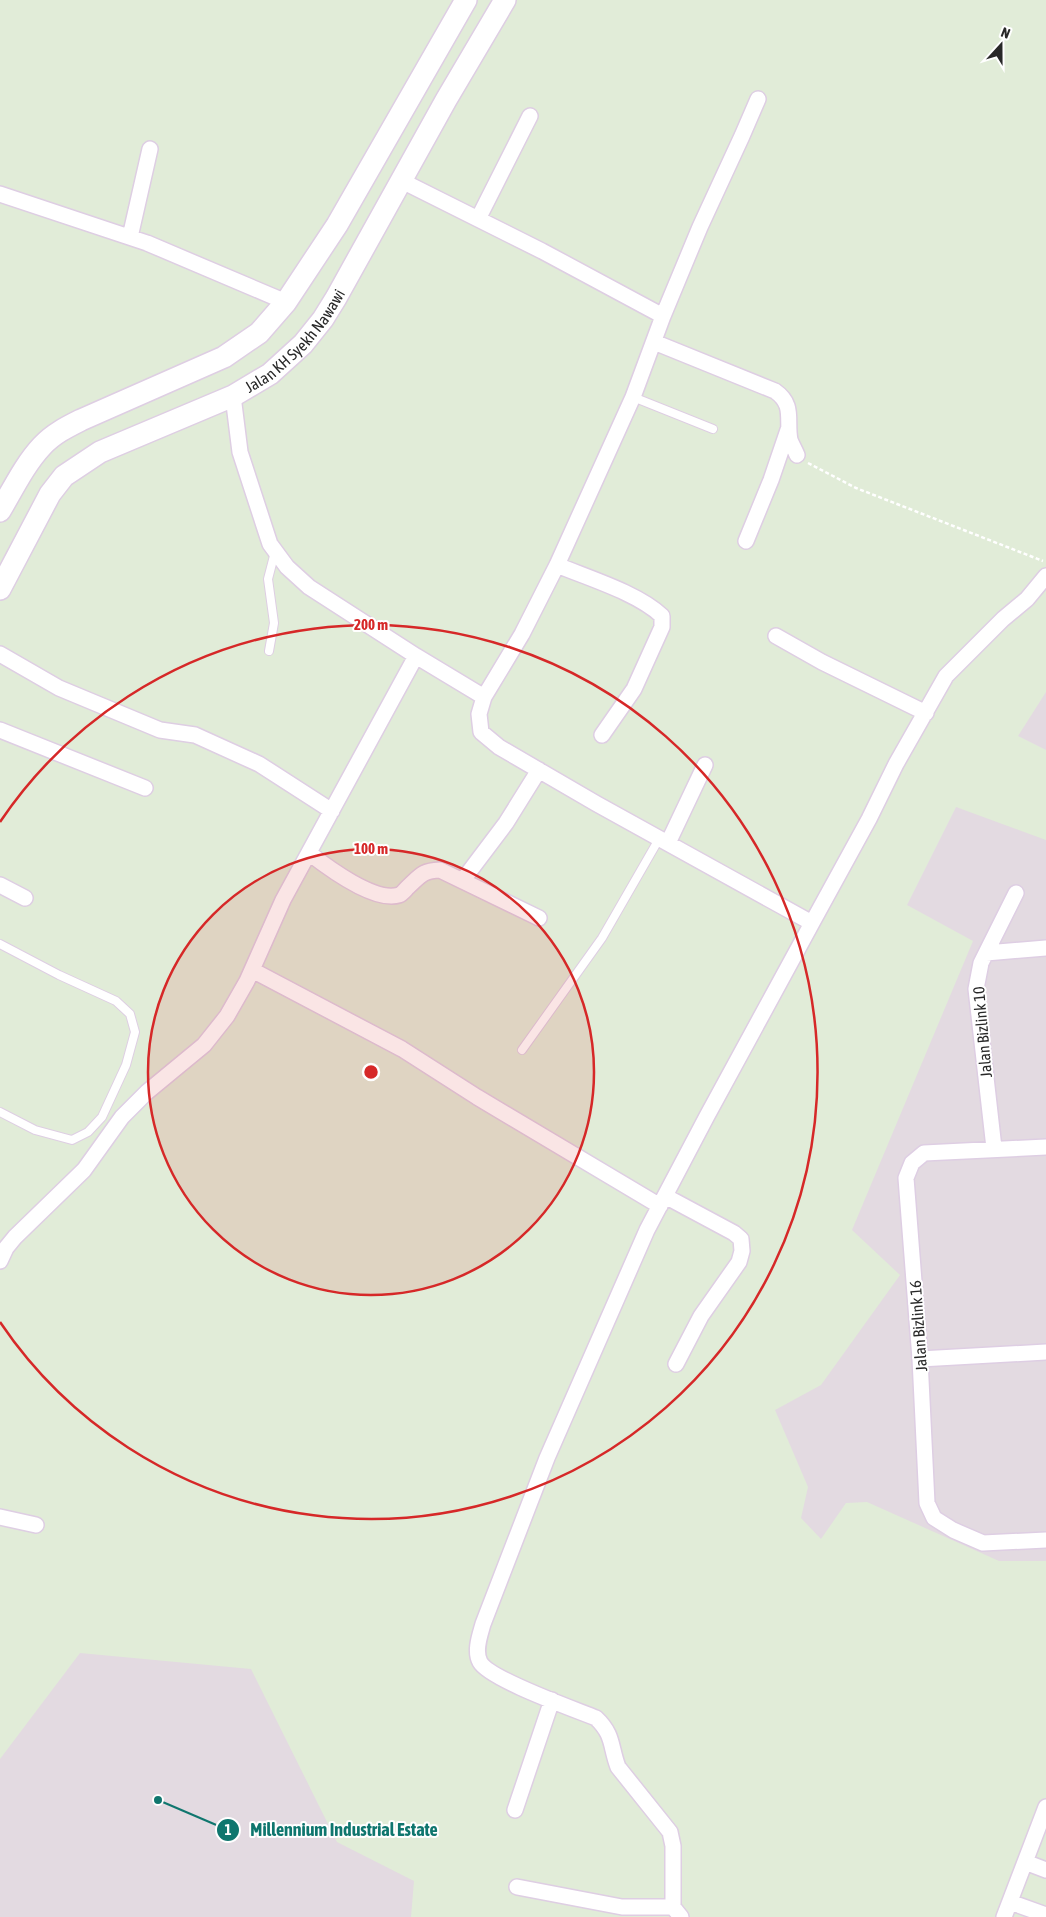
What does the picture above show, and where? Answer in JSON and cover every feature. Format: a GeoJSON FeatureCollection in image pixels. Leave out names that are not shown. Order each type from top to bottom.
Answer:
{"type":"FeatureCollection","features":[{"type":"Feature","properties":{"kind":"main road","name":"Jalan KH Syekh Nawawi"},"geometry":{"type":"LineString","coordinates":[[0,589],[50,494],[64,476],[100,452],[233,396],[270,374],[303,344],[323,319],[446,100],[505,0]]}},
{"type":"Feature","properties":{"kind":"main road","name":"Jalan KH Syekh Nawawi"},"geometry":{"type":"LineString","coordinates":[[0,511],[41,446],[58,432],[224,356],[258,333],[286,302],[337,225],[462,3]]}},
{"type":"Feature","properties":{"kind":"main road"},"geometry":{"type":"LineString","coordinates":[[418,84],[446,100]]}},
{"type":"Feature","properties":{"kind":"street"},"geometry":{"type":"LineString","coordinates":[[758,98],[700,227],[663,316],[633,397],[557,565],[522,634],[484,697],[479,714],[481,732],[499,747],[663,841],[812,923]]}},
{"type":"Feature","properties":{"kind":"street"},"geometry":{"type":"LineString","coordinates":[[478,219],[530,116]]}},
{"type":"Feature","properties":{"kind":"street"},"geometry":{"type":"LineString","coordinates":[[130,237],[150,148]]}},
{"type":"Feature","properties":{"kind":"street"},"geometry":{"type":"LineString","coordinates":[[402,181],[542,251],[663,316]]}},
{"type":"Feature","properties":{"kind":"street"},"geometry":{"type":"LineString","coordinates":[[0,194],[130,237],[286,302]]}},
{"type":"Feature","properties":{"kind":"street"},"geometry":{"type":"LineString","coordinates":[[654,342],[782,396],[787,405],[790,440],[797,454]]}},
{"type":"Feature","properties":{"kind":"street"},"geometry":{"type":"LineString","coordinates":[[233,396],[240,452],[270,544],[287,567],[309,587],[484,697]]}},
{"type":"Feature","properties":{"kind":"street"},"geometry":{"type":"LineString","coordinates":[[746,541],[771,480],[789,425]]}},
{"type":"Feature","properties":{"kind":"street"},"geometry":{"type":"LineString","coordinates":[[557,565],[630,595],[662,616],[662,627],[634,689],[602,735]]}},
{"type":"Feature","properties":{"kind":"street"},"geometry":{"type":"LineString","coordinates":[[517,1887],[622,1907],[677,1912],[673,1846],[670,1832],[618,1767],[606,1728],[596,1718],[495,1676],[480,1662],[478,1648],[483,1624],[547,1458],[647,1230],[869,819],[896,764],[946,676],[1003,619],[1027,599],[1046,576]]}},
{"type":"Feature","properties":{"kind":"street"},"geometry":{"type":"LineString","coordinates":[[776,636],[822,662],[926,713]]}},
{"type":"Feature","properties":{"kind":"street"},"geometry":{"type":"LineString","coordinates":[[0,654],[59,688],[160,730],[195,735],[259,764],[332,811]]}},
{"type":"Feature","properties":{"kind":"street"},"geometry":{"type":"LineString","coordinates":[[0,1261],[6,1248],[15,1237],[84,1170],[122,1117],[147,1092],[204,1045],[227,1016],[252,970],[282,900],[416,656]]}},
{"type":"Feature","properties":{"kind":"street"},"geometry":{"type":"LineString","coordinates":[[0,730],[145,788]]}},
{"type":"Feature","properties":{"kind":"street"},"geometry":{"type":"LineString","coordinates":[[663,841],[704,766]]}},
{"type":"Feature","properties":{"kind":"street"},"geometry":{"type":"LineString","coordinates":[[463,880],[506,823],[539,770]]}},
{"type":"Feature","properties":{"kind":"street"},"geometry":{"type":"LineString","coordinates":[[309,853],[327,867],[370,891],[388,896],[400,895],[426,871],[440,870],[539,918]]}},
{"type":"Feature","properties":{"kind":"street"},"geometry":{"type":"LineString","coordinates":[[0,885],[25,898]]}},
{"type":"Feature","properties":{"kind":"street","name":"Jalan Bizlink 10"},"geometry":{"type":"LineString","coordinates":[[994,1148],[976,990],[981,963],[1016,893]]}},
{"type":"Feature","properties":{"kind":"street"},"geometry":{"type":"LineString","coordinates":[[986,953],[1046,948]]}},
{"type":"Feature","properties":{"kind":"street"},"geometry":{"type":"LineString","coordinates":[[252,970],[402,1049],[477,1097],[663,1201],[734,1233],[741,1239],[742,1245],[739,1262],[701,1316],[676,1364]]}},
{"type":"Feature","properties":{"kind":"street"},"geometry":{"type":"LineString","coordinates":[[994,1148],[1046,1147]]}},
{"type":"Feature","properties":{"kind":"street","name":"Jalan Bizlink 16"},"geometry":{"type":"LineString","coordinates":[[994,1148],[924,1153],[912,1164],[906,1178],[920,1360],[927,1502],[934,1518],[953,1530],[983,1543],[1046,1540]]}},
{"type":"Feature","properties":{"kind":"street"},"geometry":{"type":"LineString","coordinates":[[920,1360],[1046,1352]]}},
{"type":"Feature","properties":{"kind":"street"},"geometry":{"type":"LineString","coordinates":[[0,1517],[36,1525]]}},
{"type":"Feature","properties":{"kind":"street"},"geometry":{"type":"LineString","coordinates":[[514,1810],[552,1700]]}},
{"type":"Feature","properties":{"kind":"street"},"geometry":{"type":"LineString","coordinates":[[1004,1917],[1046,1807]]}},
{"type":"Feature","properties":{"kind":"street"},"geometry":{"type":"LineString","coordinates":[[1025,1862],[1046,1870]]}},
{"type":"Feature","properties":{"kind":"street"},"geometry":{"type":"LineString","coordinates":[[1010,1902],[1046,1915]]}},
{"type":"Feature","properties":{"kind":"lane"},"geometry":{"type":"LineString","coordinates":[[633,397],[713,429]]}},
{"type":"Feature","properties":{"kind":"lane"},"geometry":{"type":"LineString","coordinates":[[270,651],[274,623],[268,579],[276,552]]}},
{"type":"Feature","properties":{"kind":"lane"},"geometry":{"type":"LineString","coordinates":[[522,1050],[602,938],[663,841]]}},
{"type":"Feature","properties":{"kind":"lane"},"geometry":{"type":"LineString","coordinates":[[0,944],[59,975],[116,1001],[130,1014],[135,1032],[126,1065],[102,1117],[88,1132],[72,1140],[35,1130],[0,1112]]}},
{"type":"Feature","properties":{"kind":"path"},"geometry":{"type":"LineString","coordinates":[[797,454],[810,464],[856,488],[1046,562]]}},
{"type":"Feature","properties":{"kind":"shaded area"},"geometry":{"type":"Polygon","coordinates":[[[1046,692],[1046,750],[1018,736],[1046,692]]]}},
{"type":"Feature","properties":{"kind":"shaded area"},"geometry":{"type":"Polygon","coordinates":[[[956,807],[1046,840],[1046,1561],[999,1561],[867,1502],[846,1503],[821,1539],[801,1518],[808,1487],[775,1410],[821,1385],[900,1275],[852,1230],[973,941],[907,905],[956,807]]]}},
{"type":"Feature","properties":{"kind":"shaded area"},"geometry":{"type":"Polygon","coordinates":[[[80,1653],[251,1669],[337,1842],[414,1881],[411,1917],[0,1917],[0,1759],[80,1653]]]}},
{"type":"Feature","properties":{"kind":"place","name":"Millennium Industrial Estate"},"geometry":{"type":"Point","coordinates":[158,1800]}}]}
